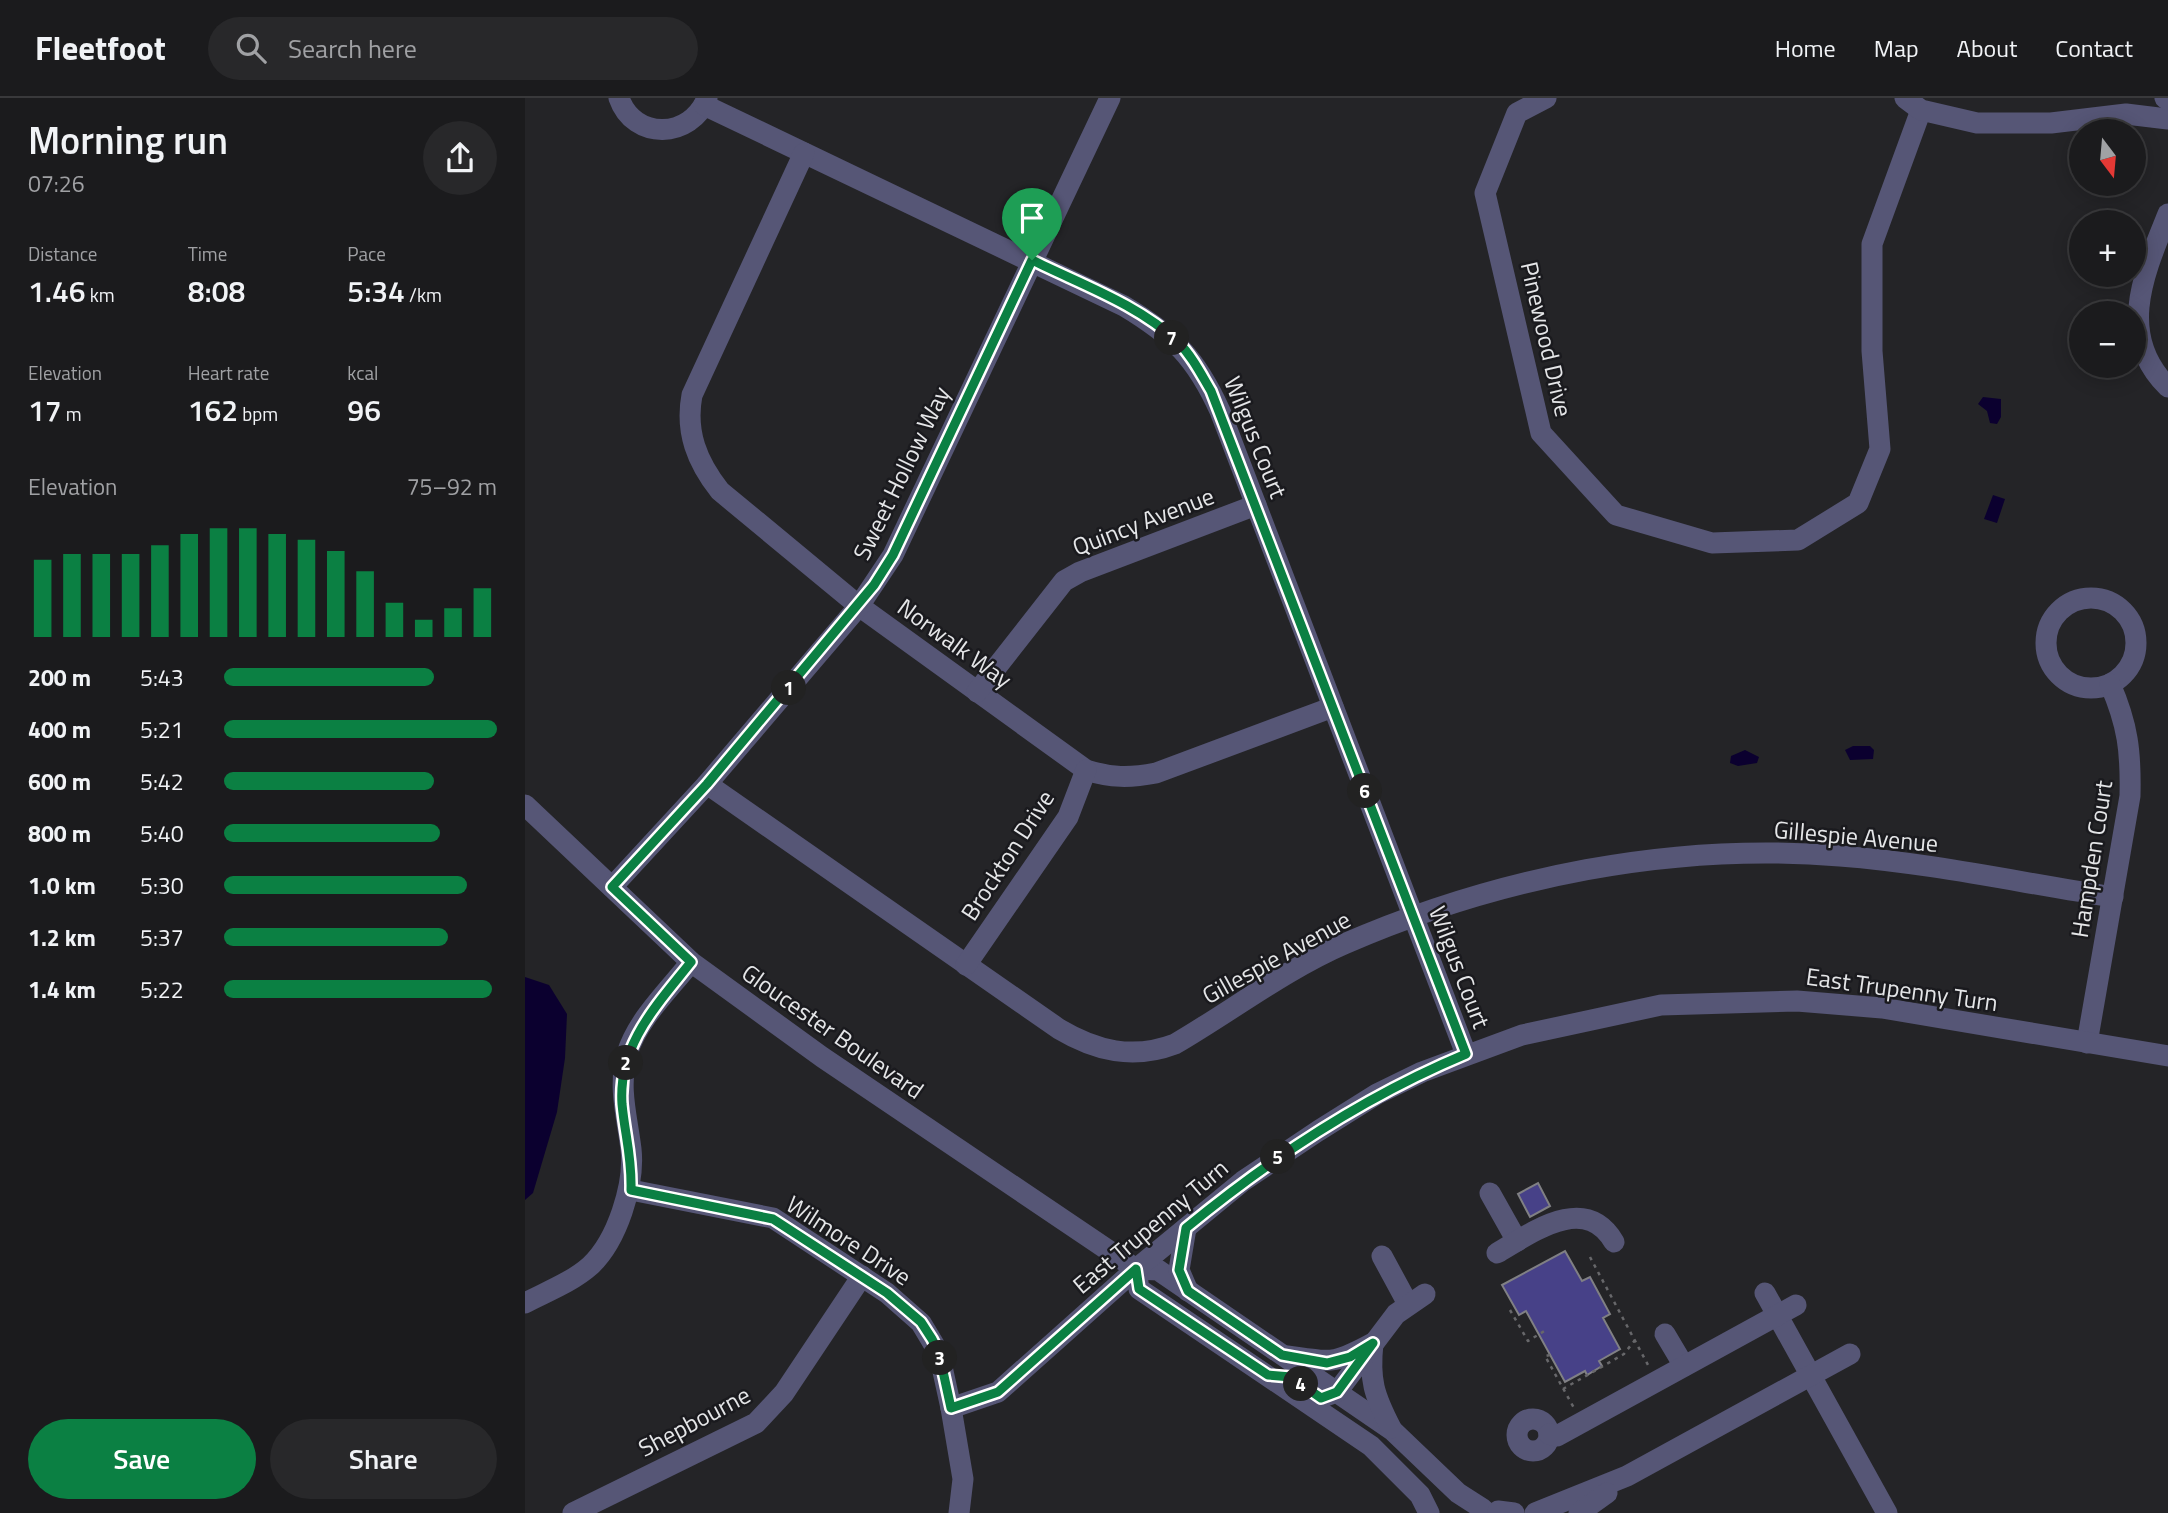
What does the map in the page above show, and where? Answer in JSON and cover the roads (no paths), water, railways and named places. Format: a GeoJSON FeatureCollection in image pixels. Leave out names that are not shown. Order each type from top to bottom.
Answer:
{"type":"FeatureCollection","features":[{"type":"Feature","properties":{"kind":"street","name":"Wilgus Court"},"geometry":{"type":"LineString","coordinates":[[619,98],[633,120],[655,130],[680,127],[690,122],[706,101],[804,153],[1124,306],[1178,342],[1192,358],[1211,391],[1466,1054]]}},
{"type":"Feature","properties":{"kind":"street","name":"Sweet Hollow Way"},"geometry":{"type":"LineString","coordinates":[[612,887],[707,784],[859,606],[893,555],[1110,98]]}},
{"type":"Feature","properties":{"kind":"street","name":"Pinewood Drive"},"geometry":{"type":"LineString","coordinates":[[1546,98],[1517,113],[1485,193],[1541,433],[1616,515],[1712,543],[1798,540],[1858,503],[1880,449],[1872,351],[1872,244],[1913,104]]}},
{"type":"Feature","properties":{"kind":"street"},"geometry":{"type":"LineString","coordinates":[[2080,119],[2104,98]]}},
{"type":"Feature","properties":{"kind":"street"},"geometry":{"type":"LineString","coordinates":[[1913,104],[1977,122],[2017,124],[2069,120]]}},
{"type":"Feature","properties":{"kind":"street"},"geometry":{"type":"LineString","coordinates":[[2080,119],[2126,114],[2168,119]]}},
{"type":"Feature","properties":{"kind":"street","name":"Norwalk Way"},"geometry":{"type":"LineString","coordinates":[[804,153],[699,375],[689,410],[689,428],[704,471],[720,491],[859,606],[1086,770],[1107,777],[1131,778],[1156,774],[1333,707]]}},
{"type":"Feature","properties":{"kind":"street"},"geometry":{"type":"LineString","coordinates":[[2168,214],[2140,288],[2137,321],[2146,354],[2168,387]]}},
{"type":"Feature","properties":{"kind":"street","name":"Quincy Avenue"},"geometry":{"type":"LineString","coordinates":[[977,692],[1064,581],[1080,572],[1256,505]]}},
{"type":"Feature","properties":{"kind":"street"},"geometry":{"type":"LineString","coordinates":[[2086,598],[2105,600],[2122,610],[2133,627],[2136,640],[2133,661],[2126,671],[2110,684],[2081,688],[2059,677],[2051,666],[2046,653],[2047,630],[2059,611],[2068,604],[2086,598]]}},
{"type":"Feature","properties":{"kind":"street","name":"Hampden Court"},"geometry":{"type":"LineString","coordinates":[[2087,1043],[2130,796],[2131,755],[2127,726],[2110,684]]}},
{"type":"Feature","properties":{"kind":"street","name":"Brockton Drive"},"geometry":{"type":"LineString","coordinates":[[966,965],[1068,817],[1086,770]]}},
{"type":"Feature","properties":{"kind":"street","name":"Gillespie Avenue"},"geometry":{"type":"LineString","coordinates":[[707,784],[1081,1042],[1115,1052],[1146,1053],[1175,1044],[1341,945],[1509,887],[1576,872],[1667,858],[1757,853],[1871,859],[2113,897]]}},
{"type":"Feature","properties":{"kind":"street","name":"Gloucester Boulevard"},"geometry":{"type":"LineString","coordinates":[[525,805],[691,962],[822,1057],[1136,1269],[1158,1270],[1392,1430],[1458,1493],[1499,1512]]}},
{"type":"Feature","properties":{"kind":"street"},"geometry":{"type":"LineString","coordinates":[[525,1303],[591,1265],[603,1249],[631,1190],[631,1151],[622,1098],[628,1053],[645,1020],[691,962]]}},
{"type":"Feature","properties":{"kind":"street","name":"East Trupenny Turn"},"geometry":{"type":"LineString","coordinates":[[951,1408],[998,1392],[1136,1269],[1243,1181],[1341,1116],[1377,1094],[1466,1054],[1577,1021],[1661,1005],[1740,1000],[1844,1003],[2168,1056]]}},
{"type":"Feature","properties":{"kind":"street","name":"Wilmore Drive"},"geometry":{"type":"LineString","coordinates":[[631,1190],[773,1219],[902,1304],[932,1339],[939,1353],[963,1479],[959,1513]]}},
{"type":"Feature","properties":{"kind":"street"},"geometry":{"type":"LineString","coordinates":[[1490,1193],[1517,1241]]}},
{"type":"Feature","properties":{"kind":"street"},"geometry":{"type":"LineString","coordinates":[[1497,1253],[1542,1227],[1573,1217],[1598,1223],[1614,1242]]}},
{"type":"Feature","properties":{"kind":"street"},"geometry":{"type":"LineString","coordinates":[[1186,1228],[1179,1270],[1188,1291]]}},
{"type":"Feature","properties":{"kind":"street"},"geometry":{"type":"LineString","coordinates":[[1268,1375],[1291,1377],[1321,1398],[1337,1392],[1396,1314],[1416,1299],[1382,1256]]}},
{"type":"Feature","properties":{"kind":"street","name":"Gloucester Boulevard"},"geometry":{"type":"LineString","coordinates":[[1136,1269],[1139,1289],[1268,1375],[1389,1461],[1420,1495],[1429,1513]]}},
{"type":"Feature","properties":{"kind":"street","name":"Shepbourne"},"geometry":{"type":"LineString","coordinates":[[573,1513],[756,1423],[784,1394],[862,1276]]}},
{"type":"Feature","properties":{"kind":"street"},"geometry":{"type":"LineString","coordinates":[[1765,1293],[1882,1511]]}},
{"type":"Feature","properties":{"kind":"street"},"geometry":{"type":"LineString","coordinates":[[1549,1434],[1557,1436],[1796,1305]]}},
{"type":"Feature","properties":{"kind":"street"},"geometry":{"type":"LineString","coordinates":[[1665,1334],[1684,1366]]}},
{"type":"Feature","properties":{"kind":"street"},"geometry":{"type":"LineString","coordinates":[[1282,1355],[1327,1363],[1350,1357],[1373,1343]]}},
{"type":"Feature","properties":{"kind":"street"},"geometry":{"type":"LineString","coordinates":[[1373,1343],[1370,1377],[1373,1392],[1392,1430]]}},
{"type":"Feature","properties":{"kind":"street"},"geometry":{"type":"LineString","coordinates":[[1535,1513],[1627,1476],[1850,1354]]}},
{"type":"Feature","properties":{"kind":"street"},"geometry":{"type":"LineString","coordinates":[[1579,1513],[1627,1476]]}},
{"type":"Feature","properties":{"kind":"street"},"geometry":{"type":"LineString","coordinates":[[1462,1513],[1499,1512]]}}]}
